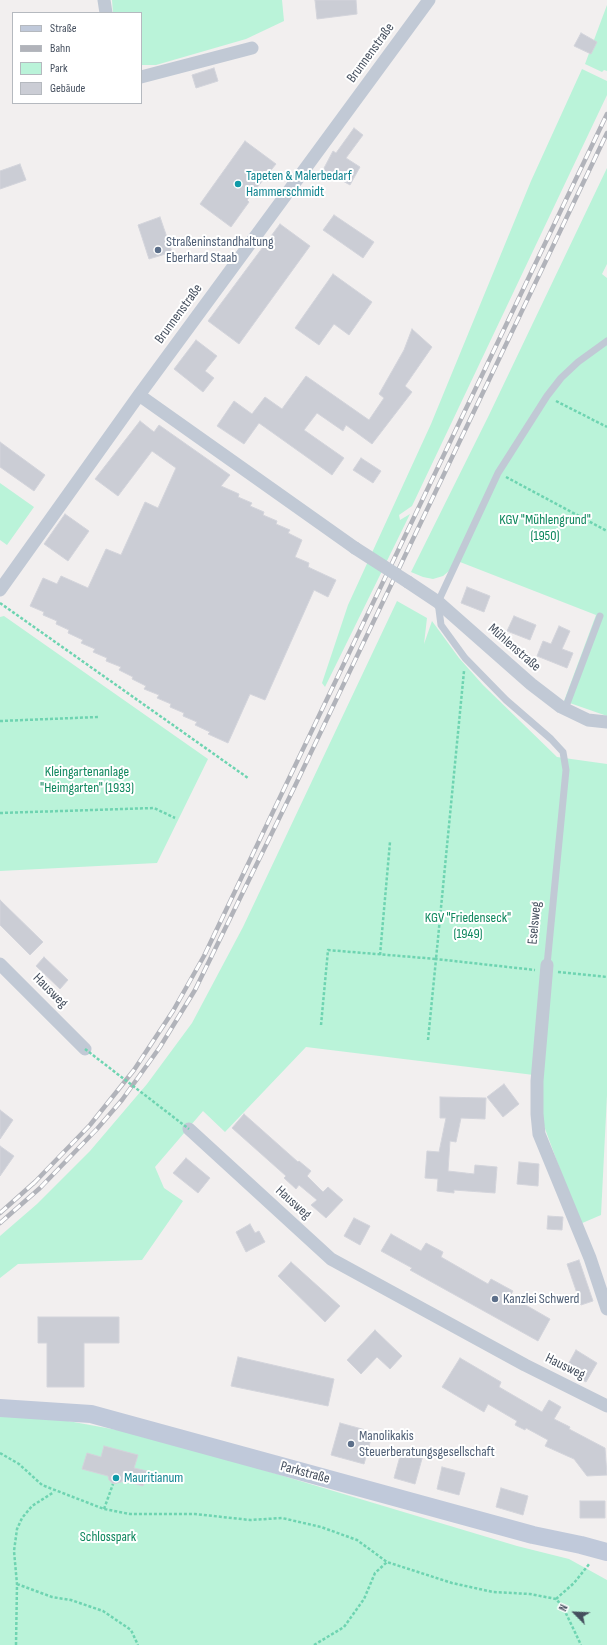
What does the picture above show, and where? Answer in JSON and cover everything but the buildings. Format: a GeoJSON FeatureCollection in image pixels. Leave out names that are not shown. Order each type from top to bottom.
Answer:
{"type":"FeatureCollection","features":[{"type":"Feature","properties":{"kind":"street"},"geometry":{"type":"LineString","coordinates":[[104,0],[106,12]]}},
{"type":"Feature","properties":{"kind":"street","name":"Brunnenstraße"},"geometry":{"type":"LineString","coordinates":[[0,590],[139,394],[429,0]]}},
{"type":"Feature","properties":{"kind":"street"},"geometry":{"type":"LineString","coordinates":[[142,77],[252,48]]}},
{"type":"Feature","properties":{"kind":"street","name":"Mühlenstraße"},"geometry":{"type":"LineString","coordinates":[[139,394],[355,548],[438,602],[531,684],[566,709],[588,720],[607,722]]}},
{"type":"Feature","properties":{"kind":"street","name":"Hausweg"},"geometry":{"type":"LineString","coordinates":[[0,964],[85,1049]]}},
{"type":"Feature","properties":{"kind":"street","name":"Eselsweg"},"geometry":{"type":"LineString","coordinates":[[547,968],[537,1081],[537,1114],[539,1134],[590,1258],[607,1309]]}},
{"type":"Feature","properties":{"kind":"street","name":"Hausweg"},"geometry":{"type":"LineString","coordinates":[[189,1129],[331,1259],[525,1365],[607,1406]]}},
{"type":"Feature","properties":{"kind":"street","name":"Parkstraße"},"geometry":{"type":"LineString","coordinates":[[0,1408],[91,1414],[532,1535],[604,1551]]}},
{"type":"Feature","properties":{"kind":"lane"},"geometry":{"type":"LineString","coordinates":[[438,602],[498,473],[547,396],[561,378],[578,362],[607,341]]}},
{"type":"Feature","properties":{"kind":"lane","name":"Eselsweg"},"geometry":{"type":"LineString","coordinates":[[438,602],[442,625],[465,658],[506,700],[551,739],[563,752],[566,770],[547,968]]}},
{"type":"Feature","properties":{"kind":"lane"},"geometry":{"type":"LineString","coordinates":[[566,709],[600,616]]}},
{"type":"Feature","properties":{"kind":"path"},"geometry":{"type":"LineString","coordinates":[[547,396],[607,427]]}},
{"type":"Feature","properties":{"kind":"path"},"geometry":{"type":"LineString","coordinates":[[498,473],[607,531]]}},
{"type":"Feature","properties":{"kind":"path"},"geometry":{"type":"LineString","coordinates":[[0,603],[248,778]]}},
{"type":"Feature","properties":{"kind":"path"},"geometry":{"type":"LineString","coordinates":[[428,1040],[465,658]]}},
{"type":"Feature","properties":{"kind":"path"},"geometry":{"type":"LineString","coordinates":[[0,721],[98,717]]}},
{"type":"Feature","properties":{"kind":"path"},"geometry":{"type":"LineString","coordinates":[[0,813],[154,808],[175,818]]}},
{"type":"Feature","properties":{"kind":"path"},"geometry":{"type":"LineString","coordinates":[[380,955],[390,842]]}},
{"type":"Feature","properties":{"kind":"path"},"geometry":{"type":"LineString","coordinates":[[320,1025],[328,950],[547,968],[607,977]]}},
{"type":"Feature","properties":{"kind":"path"},"geometry":{"type":"LineString","coordinates":[[85,1049],[189,1129]]}},
{"type":"Feature","properties":{"kind":"path"},"geometry":{"type":"LineString","coordinates":[[0,1452],[19,1464],[42,1486],[104,1509],[130,1514],[195,1514],[250,1520],[282,1518],[321,1527],[357,1540],[387,1562],[452,1583],[493,1592],[530,1594],[556,1599],[563,1607],[581,1645]]}},
{"type":"Feature","properties":{"kind":"path"},"geometry":{"type":"LineString","coordinates":[[104,1509],[113,1484]]}},
{"type":"Feature","properties":{"kind":"path"},"geometry":{"type":"LineString","coordinates":[[16,1645],[17,1584],[14,1551],[17,1530],[22,1518],[32,1506],[55,1492]]}},
{"type":"Feature","properties":{"kind":"path"},"geometry":{"type":"LineString","coordinates":[[556,1599],[574,1583],[604,1551]]}},
{"type":"Feature","properties":{"kind":"path"},"geometry":{"type":"LineString","coordinates":[[314,1645],[344,1627],[364,1599],[375,1573],[387,1562]]}},
{"type":"Feature","properties":{"kind":"path"},"geometry":{"type":"LineString","coordinates":[[17,1584],[52,1597],[71,1600],[103,1611],[131,1630],[138,1645]]}},
{"type":"Feature","properties":{"kind":"green space"},"geometry":{"type":"Polygon","coordinates":[[[112,0],[282,0],[284,21],[246,39],[156,65],[142,65],[142,12],[113,12],[112,0]]]}},
{"type":"Feature","properties":{"kind":"green space"},"geometry":{"type":"Polygon","coordinates":[[[607,5],[607,71],[604,70],[602,72],[585,64],[607,5]]]}},
{"type":"Feature","properties":{"kind":"green space"},"geometry":{"type":"Polygon","coordinates":[[[582,69],[607,81],[607,95],[412,506],[399,515],[400,520],[410,514],[325,687],[322,683],[348,605],[431,424],[531,181],[582,69]]]}},
{"type":"Feature","properties":{"kind":"green space","name":"KGV \"Mühlengrund\" (1950)"},"geometry":{"type":"Polygon","coordinates":[[[607,168],[607,264],[602,274],[607,278],[607,716],[564,701],[596,615],[460,562],[443,576],[433,579],[411,572],[489,415],[607,168]]]}},
{"type":"Feature","properties":{"kind":"green space"},"geometry":{"type":"Polygon","coordinates":[[[0,483],[34,507],[7,545],[0,540],[0,483]]]}},
{"type":"Feature","properties":{"kind":"green space","name":"KGV \"Friedenseck\" (1949)"},"geometry":{"type":"Polygon","coordinates":[[[397,601],[427,618],[424,644],[432,621],[459,658],[483,685],[557,757],[607,764],[607,1095],[601,1215],[580,1224],[544,1126],[541,1102],[542,1076],[306,1047],[225,1132],[203,1111],[155,1167],[164,1188],[183,1201],[142,1260],[18,1264],[0,1278],[0,1236],[37,1204],[90,1151],[147,1084],[192,1023],[243,927],[397,601]]]}},
{"type":"Feature","properties":{"kind":"green space","name":"Kleingartenanlage \"Heimgarten\" (1933)"},"geometry":{"type":"Polygon","coordinates":[[[4,616],[208,759],[157,863],[0,871],[0,617],[4,616]]]}},
{"type":"Feature","properties":{"kind":"green space","name":"Schlosspark"},"geometry":{"type":"Polygon","coordinates":[[[30,1414],[150,1436],[517,1546],[569,1559],[607,1580],[607,1645],[0,1645],[0,1416],[30,1414]]]}},
{"type":"Feature","properties":{"kind":"railway"},"geometry":{"type":"LineString","coordinates":[[33,1184],[90,1125],[134,1070],[173,1011],[204,956],[607,114]]}},
{"type":"Feature","properties":{"kind":"railway"},"geometry":{"type":"LineString","coordinates":[[0,1223],[40,1188],[97,1129],[122,1100],[160,1047],[195,990],[294,788],[607,133]]}},
{"type":"Feature","properties":{"kind":"railway"},"geometry":{"type":"LineString","coordinates":[[0,1213],[36,1181]]}},
{"type":"Feature","properties":{"kind":"place","name":"Tapeten & Malerbedarf Hammerschmidt"},"geometry":{"type":"Point","coordinates":[238,184]}},
{"type":"Feature","properties":{"kind":"place","name":"Straßeninstandhaltung Eberhard Staab"},"geometry":{"type":"Point","coordinates":[158,250]}},
{"type":"Feature","properties":{"kind":"place","name":"Kanzlei Schwerd"},"geometry":{"type":"Point","coordinates":[495,1299]}},
{"type":"Feature","properties":{"kind":"place","name":"Manolikakis Steuerberatungsgesellschaft"},"geometry":{"type":"Point","coordinates":[351,1444]}},
{"type":"Feature","properties":{"kind":"place","name":"Mauritianum"},"geometry":{"type":"Point","coordinates":[116,1478]}}]}
